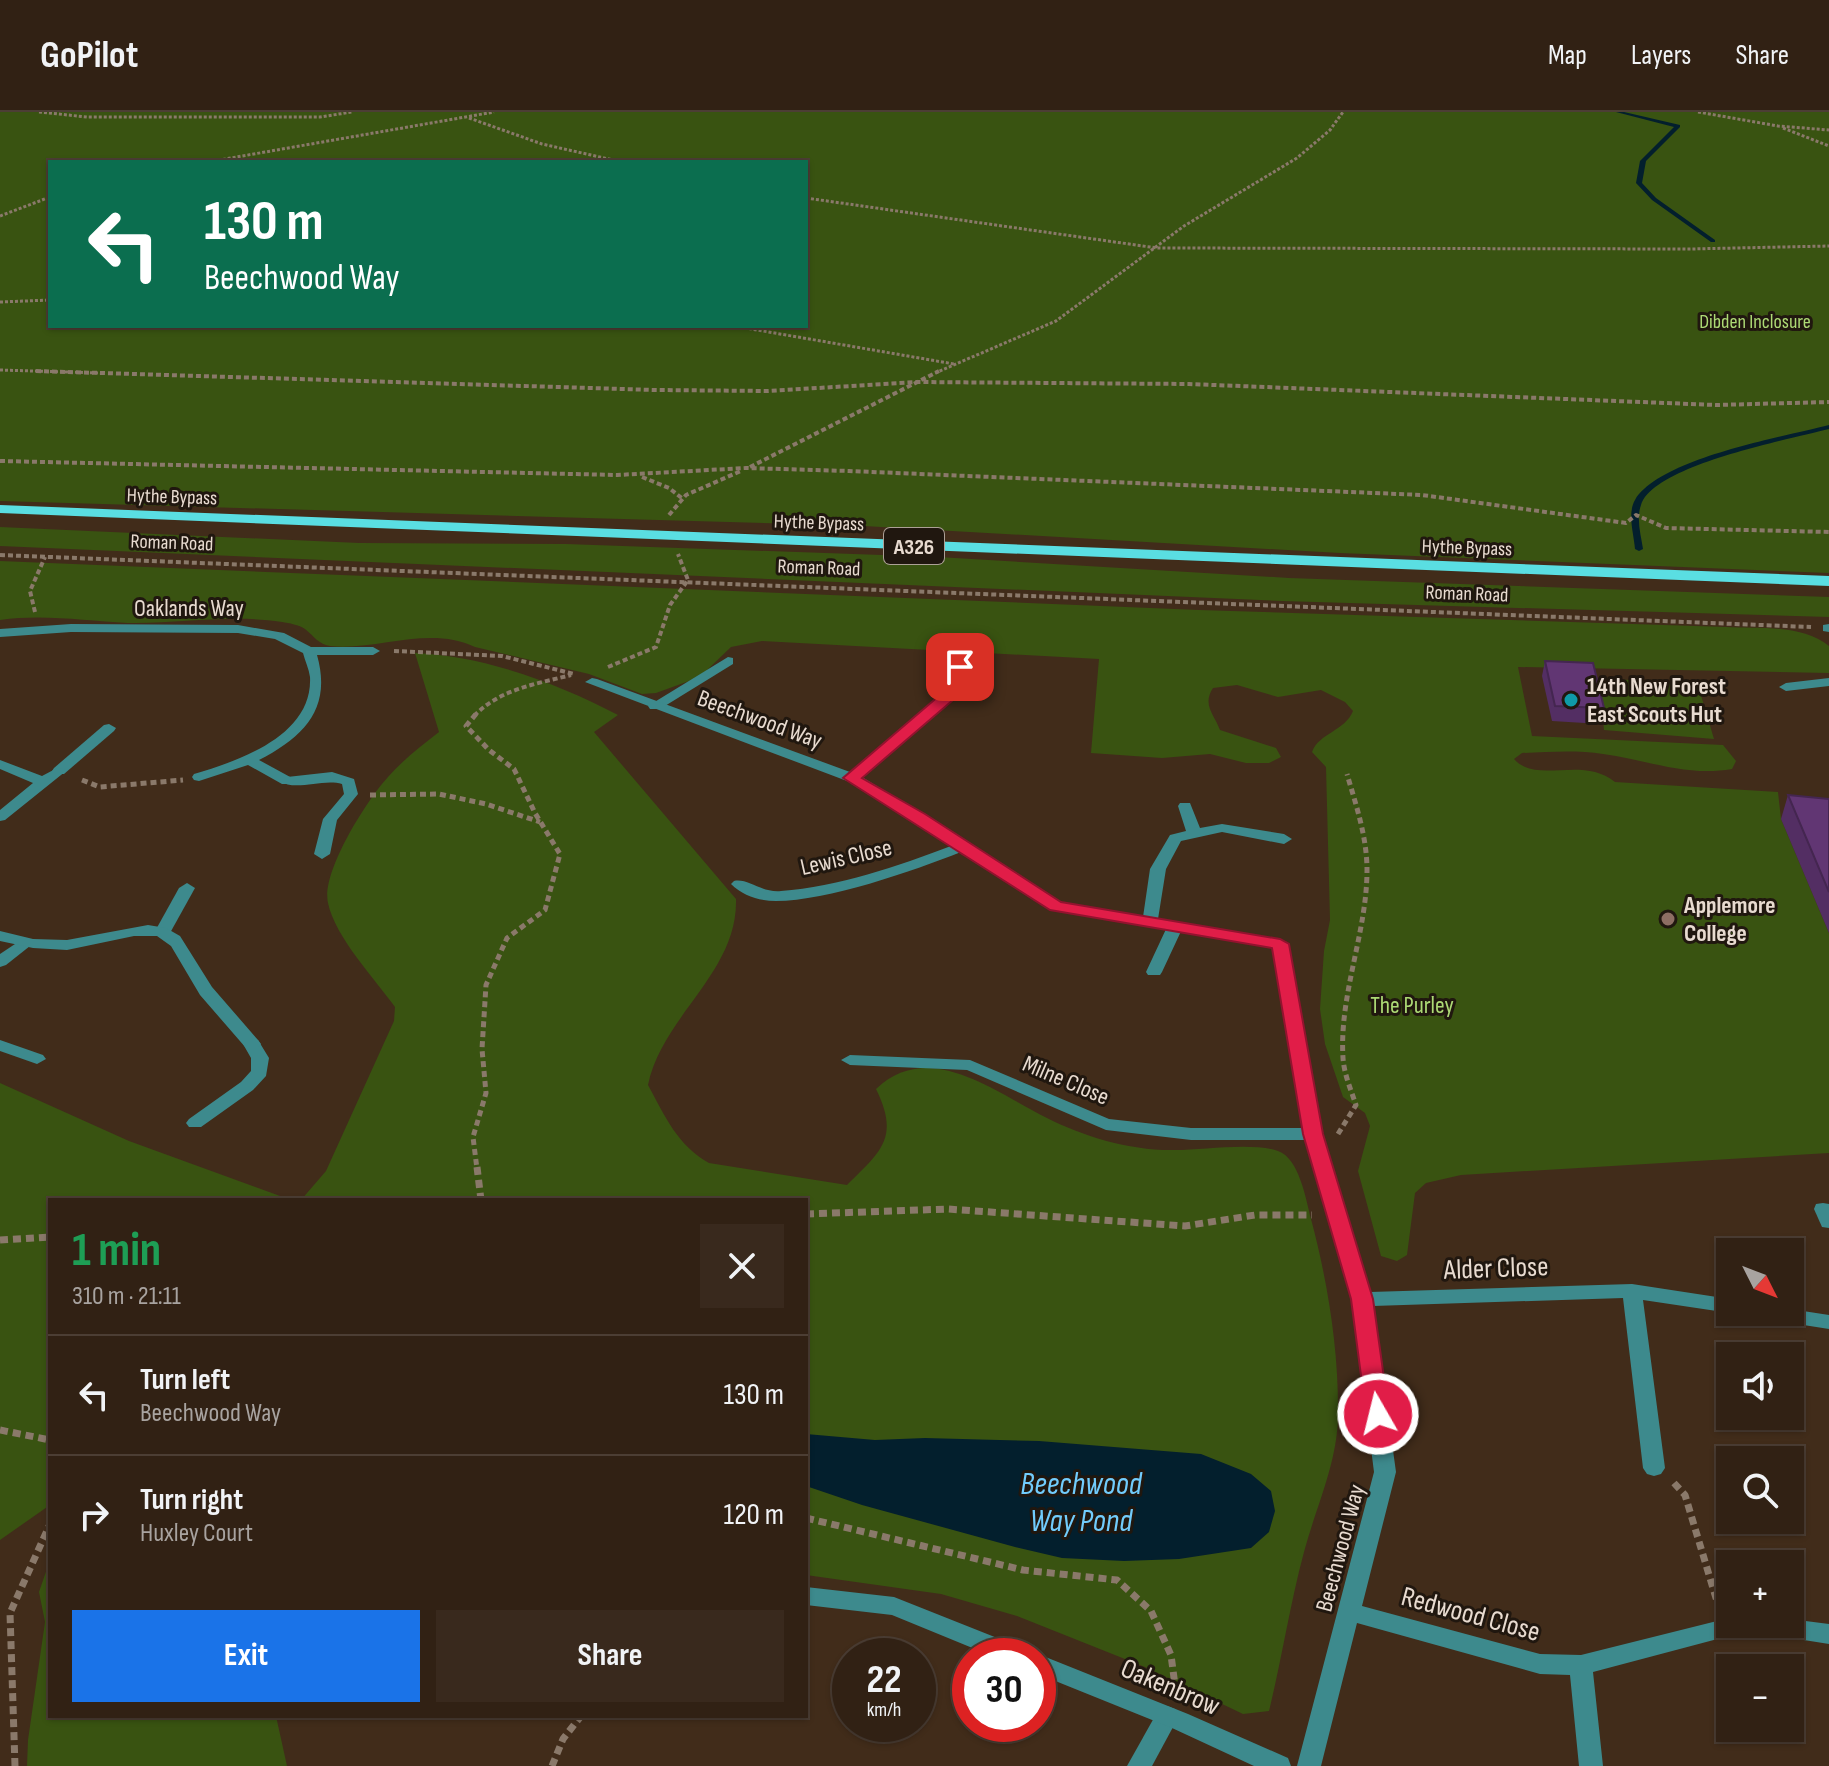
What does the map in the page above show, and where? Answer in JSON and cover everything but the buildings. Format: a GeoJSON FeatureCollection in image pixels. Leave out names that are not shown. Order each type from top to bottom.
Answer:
{"type":"FeatureCollection","features":[{"type":"Feature","properties":{"kind":"main road","name":"Hythe Bypass"},"geometry":{"type":"LineString","coordinates":[[0,509],[1829,581]]}},
{"type":"Feature","properties":{"kind":"street","name":"Oaklands Way"},"geometry":{"type":"LineString","coordinates":[[0,633],[39,630],[257,630],[279,636],[309,651],[373,651]]}},
{"type":"Feature","properties":{"kind":"street"},"geometry":{"type":"LineString","coordinates":[[199,777],[251,761],[277,747],[304,717],[316,681],[315,665],[309,651]]}},
{"type":"Feature","properties":{"kind":"street"},"geometry":{"type":"LineString","coordinates":[[655,706],[728,661]]}},
{"type":"Feature","properties":{"kind":"street"},"geometry":{"type":"LineString","coordinates":[[852,778],[955,691],[960,667]]}},
{"type":"Feature","properties":{"kind":"street","name":"Beechwood Way"},"geometry":{"type":"LineString","coordinates":[[593,674],[655,706],[852,778],[1056,907],[1280,944],[1313,1134],[1362,1299],[1385,1472],[1309,1766]]}},
{"type":"Feature","properties":{"kind":"street"},"geometry":{"type":"LineString","coordinates":[[1786,687],[1829,682]]}},
{"type":"Feature","properties":{"kind":"street"},"geometry":{"type":"LineString","coordinates":[[0,817],[109,728]]}},
{"type":"Feature","properties":{"kind":"street"},"geometry":{"type":"LineString","coordinates":[[251,761],[287,781],[339,777],[349,782],[351,794],[330,819],[322,854]]}},
{"type":"Feature","properties":{"kind":"street"},"geometry":{"type":"LineString","coordinates":[[0,764],[43,782]]}},
{"type":"Feature","properties":{"kind":"street"},"geometry":{"type":"LineString","coordinates":[[1185,806],[1195,834]]}},
{"type":"Feature","properties":{"kind":"street"},"geometry":{"type":"LineString","coordinates":[[1150,922],[1158,869],[1175,838],[1222,828],[1284,839]]}},
{"type":"Feature","properties":{"kind":"street","name":"Lewis Close"},"geometry":{"type":"LineString","coordinates":[[739,884],[762,896],[799,893],[887,873],[964,846]]}},
{"type":"Feature","properties":{"kind":"street"},"geometry":{"type":"LineString","coordinates":[[162,933],[187,888]]}},
{"type":"Feature","properties":{"kind":"street"},"geometry":{"type":"LineString","coordinates":[[1154,972],[1175,927]]}},
{"type":"Feature","properties":{"kind":"street"},"geometry":{"type":"LineString","coordinates":[[0,936],[24,943],[66,945],[137,931],[162,933],[182,950],[193,973],[260,1058],[260,1072],[247,1086],[195,1123]]}},
{"type":"Feature","properties":{"kind":"street"},"geometry":{"type":"LineString","coordinates":[[0,962],[24,943]]}},
{"type":"Feature","properties":{"kind":"street"},"geometry":{"type":"LineString","coordinates":[[0,1045],[37,1059]]}},
{"type":"Feature","properties":{"kind":"street","name":"Milne Close"},"geometry":{"type":"LineString","coordinates":[[850,1060],[970,1065],[1106,1124],[1191,1134],[1313,1134]]}},
{"type":"Feature","properties":{"kind":"street"},"geometry":{"type":"LineString","coordinates":[[1632,1291],[1654,1468]]}},
{"type":"Feature","properties":{"kind":"street","name":"Alder Close"},"geometry":{"type":"LineString","coordinates":[[1362,1299],[1632,1291],[1716,1304]]}},
{"type":"Feature","properties":{"kind":"street"},"geometry":{"type":"LineString","coordinates":[[1804,1318],[1829,1322]]}},
{"type":"Feature","properties":{"kind":"street"},"geometry":{"type":"LineString","coordinates":[[808,1596],[894,1606],[973,1638]]}},
{"type":"Feature","properties":{"kind":"street","name":"Redwood Close"},"geometry":{"type":"LineString","coordinates":[[1347,1611],[1540,1664],[1581,1665],[1716,1630]]}},
{"type":"Feature","properties":{"kind":"street","name":"Redwood Close"},"geometry":{"type":"LineString","coordinates":[[1804,1631],[1829,1634]]}},
{"type":"Feature","properties":{"kind":"street"},"geometry":{"type":"LineString","coordinates":[[1581,1665],[1591,1766]]}},
{"type":"Feature","properties":{"kind":"street","name":"Oakenbrow"},"geometry":{"type":"LineString","coordinates":[[1056,1671],[1279,1766]]}},
{"type":"Feature","properties":{"kind":"street"},"geometry":{"type":"LineString","coordinates":[[1139,1766],[1174,1719]]}},
{"type":"Feature","properties":{"kind":"path"},"geometry":{"type":"LineString","coordinates":[[39,112],[87,117],[320,117],[352,112]]}},
{"type":"Feature","properties":{"kind":"path"},"geometry":{"type":"LineString","coordinates":[[219,160],[494,112]]}},
{"type":"Feature","properties":{"kind":"path"},"geometry":{"type":"LineString","coordinates":[[676,507],[696,489],[850,420],[955,364],[1012,343],[1055,322],[1108,286],[1202,213],[1316,146],[1343,112]]}},
{"type":"Feature","properties":{"kind":"path"},"geometry":{"type":"LineString","coordinates":[[1698,112],[1778,126],[1829,130]]}},
{"type":"Feature","properties":{"kind":"path"},"geometry":{"type":"LineString","coordinates":[[466,117],[542,144],[613,160]]}},
{"type":"Feature","properties":{"kind":"path"},"geometry":{"type":"LineString","coordinates":[[1778,126],[1829,146]]}},
{"type":"Feature","properties":{"kind":"path"},"geometry":{"type":"LineString","coordinates":[[0,216],[48,198]]}},
{"type":"Feature","properties":{"kind":"path"},"geometry":{"type":"LineString","coordinates":[[808,198],[1157,248],[1690,249],[1829,246]]}},
{"type":"Feature","properties":{"kind":"path"},"geometry":{"type":"LineString","coordinates":[[0,302],[48,300]]}},
{"type":"Feature","properties":{"kind":"path"},"geometry":{"type":"LineString","coordinates":[[746,328],[955,364]]}},
{"type":"Feature","properties":{"kind":"path"},"geometry":{"type":"LineString","coordinates":[[0,370],[669,391],[768,391],[917,382],[1315,387],[1716,405],[1829,402]]}},
{"type":"Feature","properties":{"kind":"path"},"geometry":{"type":"LineString","coordinates":[[0,461],[633,475],[746,468],[1422,495],[1626,523],[1636,515],[1666,528],[1829,532]]}},
{"type":"Feature","properties":{"kind":"path"},"geometry":{"type":"LineString","coordinates":[[633,475],[669,488],[683,499]]}},
{"type":"Feature","properties":{"kind":"path","name":"Roman Road"},"geometry":{"type":"LineString","coordinates":[[0,555],[1828,628]]}},
{"type":"Feature","properties":{"kind":"path"},"geometry":{"type":"LineString","coordinates":[[39,630],[30,591],[45,557]]}},
{"type":"Feature","properties":{"kind":"path"},"geometry":{"type":"LineString","coordinates":[[373,651],[502,656],[574,674],[593,674],[656,647],[670,605],[686,581]]}},
{"type":"Feature","properties":{"kind":"path"},"geometry":{"type":"LineString","coordinates":[[482,1198],[473,1137],[486,1093],[482,1049],[486,985],[507,938],[545,910],[560,854],[514,769],[466,726],[479,707],[500,693],[574,674],[593,674]]}},
{"type":"Feature","properties":{"kind":"path"},"geometry":{"type":"LineString","coordinates":[[59,771],[100,787],[167,784],[199,777]]}},
{"type":"Feature","properties":{"kind":"path"},"geometry":{"type":"LineString","coordinates":[[1321,1160],[1356,1105],[1343,1059],[1347,998],[1362,928],[1367,870],[1363,823],[1347,774]]}},
{"type":"Feature","properties":{"kind":"path"},"geometry":{"type":"LineString","coordinates":[[351,794],[439,794],[486,804],[541,822]]}},
{"type":"Feature","properties":{"kind":"path"},"geometry":{"type":"LineString","coordinates":[[808,1214],[948,1209],[1185,1226],[1255,1215],[1337,1214]]}},
{"type":"Feature","properties":{"kind":"path"},"geometry":{"type":"LineString","coordinates":[[0,1240],[48,1237]]}},
{"type":"Feature","properties":{"kind":"path"},"geometry":{"type":"LineString","coordinates":[[0,1430],[48,1440]]}},
{"type":"Feature","properties":{"kind":"path"},"geometry":{"type":"LineString","coordinates":[[1654,1468],[1685,1495],[1716,1598]]}},
{"type":"Feature","properties":{"kind":"path"},"geometry":{"type":"LineString","coordinates":[[808,1518],[1023,1570],[1117,1580],[1151,1611],[1171,1655],[1174,1719]]}},
{"type":"Feature","properties":{"kind":"path"},"geometry":{"type":"LineString","coordinates":[[15,1766],[10,1613],[48,1528]]}},
{"type":"Feature","properties":{"kind":"path"},"geometry":{"type":"LineString","coordinates":[[552,1766],[563,1739],[579,1718]]}},
{"type":"Feature","properties":{"kind":"green space","name":"Dibden Inclosure"},"geometry":{"type":"Polygon","coordinates":[[[0,112],[1829,112],[1829,573],[1340,553],[864,526],[0,501],[0,112]]]}},
{"type":"Feature","properties":{"kind":"green space"},"geometry":{"type":"Polygon","coordinates":[[[0,527],[359,543],[566,544],[938,557],[1289,578],[1829,597],[1829,617],[1282,601],[0,546],[0,527]]]}},
{"type":"Feature","properties":{"kind":"green space","name":"The Purley"},"geometry":{"type":"Polygon","coordinates":[[[0,561],[1199,610],[1766,628],[1806,634],[1829,646],[1829,673],[1518,667],[1532,736],[1723,745],[1736,761],[1732,769],[1699,771],[1583,752],[1522,753],[1514,759],[1535,770],[1589,771],[1615,782],[1778,792],[1781,819],[1829,933],[1829,1153],[1461,1175],[1426,1183],[1415,1193],[1407,1255],[1397,1261],[1381,1256],[1358,1171],[1370,1126],[1365,1113],[1343,1097],[1325,1044],[1320,1009],[1324,951],[1330,920],[1326,767],[1312,752],[1320,740],[1344,723],[1353,711],[1345,702],[1321,690],[1278,697],[1237,685],[1213,688],[1209,705],[1220,730],[1276,748],[1281,757],[1269,763],[1246,763],[1210,754],[1162,758],[1091,753],[1099,659],[762,641],[731,647],[706,671],[689,681],[656,693],[642,694],[589,674],[440,638],[348,647],[319,642],[300,626],[262,620],[128,623],[48,618],[0,620],[0,561]]]}},
{"type":"Feature","properties":{"kind":"green space"},"geometry":{"type":"Polygon","coordinates":[[[415,653],[494,665],[570,692],[618,715],[594,732],[736,899],[733,925],[725,950],[668,1037],[648,1085],[680,1139],[709,1163],[847,1185],[883,1143],[886,1120],[876,1089],[896,1075],[918,1068],[940,1069],[962,1075],[1062,1125],[1109,1142],[1158,1150],[1267,1148],[1285,1155],[1291,1162],[1304,1191],[1327,1292],[1337,1367],[1338,1417],[1334,1452],[1299,1572],[1269,1711],[1243,1714],[1145,1667],[1017,1616],[941,1594],[808,1575],[808,1198],[303,1198],[326,1171],[394,1021],[395,1007],[357,957],[332,916],[328,903],[331,873],[348,837],[388,777],[439,732],[415,653]]]}},
{"type":"Feature","properties":{"kind":"green space"},"geometry":{"type":"Polygon","coordinates":[[[1599,679],[1697,682],[1714,739],[1604,730],[1599,679]]]}},
{"type":"Feature","properties":{"kind":"green space"},"geometry":{"type":"Polygon","coordinates":[[[0,1083],[129,1141],[286,1198],[48,1198],[48,1506],[0,1540],[0,1083]]]}},
{"type":"Feature","properties":{"kind":"green space"},"geometry":{"type":"Polygon","coordinates":[[[48,1566],[48,1718],[276,1718],[287,1766],[27,1766],[45,1622],[39,1592],[48,1566]]]}},
{"type":"Feature","properties":{"kind":"water","name":"Beechwood Way Pond"},"geometry":{"type":"Polygon","coordinates":[[[808,1434],[875,1440],[1039,1441],[1201,1454],[1251,1474],[1271,1491],[1275,1511],[1269,1532],[1251,1548],[1179,1559],[1124,1561],[1062,1558],[862,1505],[808,1487],[808,1434]]]}},
{"type":"Feature","properties":{"kind":"waterway"},"geometry":{"type":"LineString","coordinates":[[1618,112],[1678,126],[1643,161],[1639,183],[1654,199],[1713,241]]}},
{"type":"Feature","properties":{"kind":"waterway"},"geometry":{"type":"LineString","coordinates":[[1639,549],[1637,505],[1651,486],[1672,474],[1726,453],[1829,427]]}},
{"type":"Feature","properties":{"kind":"place","name":"14th New Forest East Scouts Hut"},"geometry":{"type":"Point","coordinates":[1571,700]}},
{"type":"Feature","properties":{"kind":"place","name":"Applemore College"},"geometry":{"type":"Point","coordinates":[1668,919]}},
{"type":"Feature","properties":{"kind":"route"},"geometry":{"type":"LineString","coordinates":[[960,667],[955,691],[852,778],[919,817],[1056,907],[1280,944],[1313,1134],[1362,1299],[1378,1414]]}}]}
